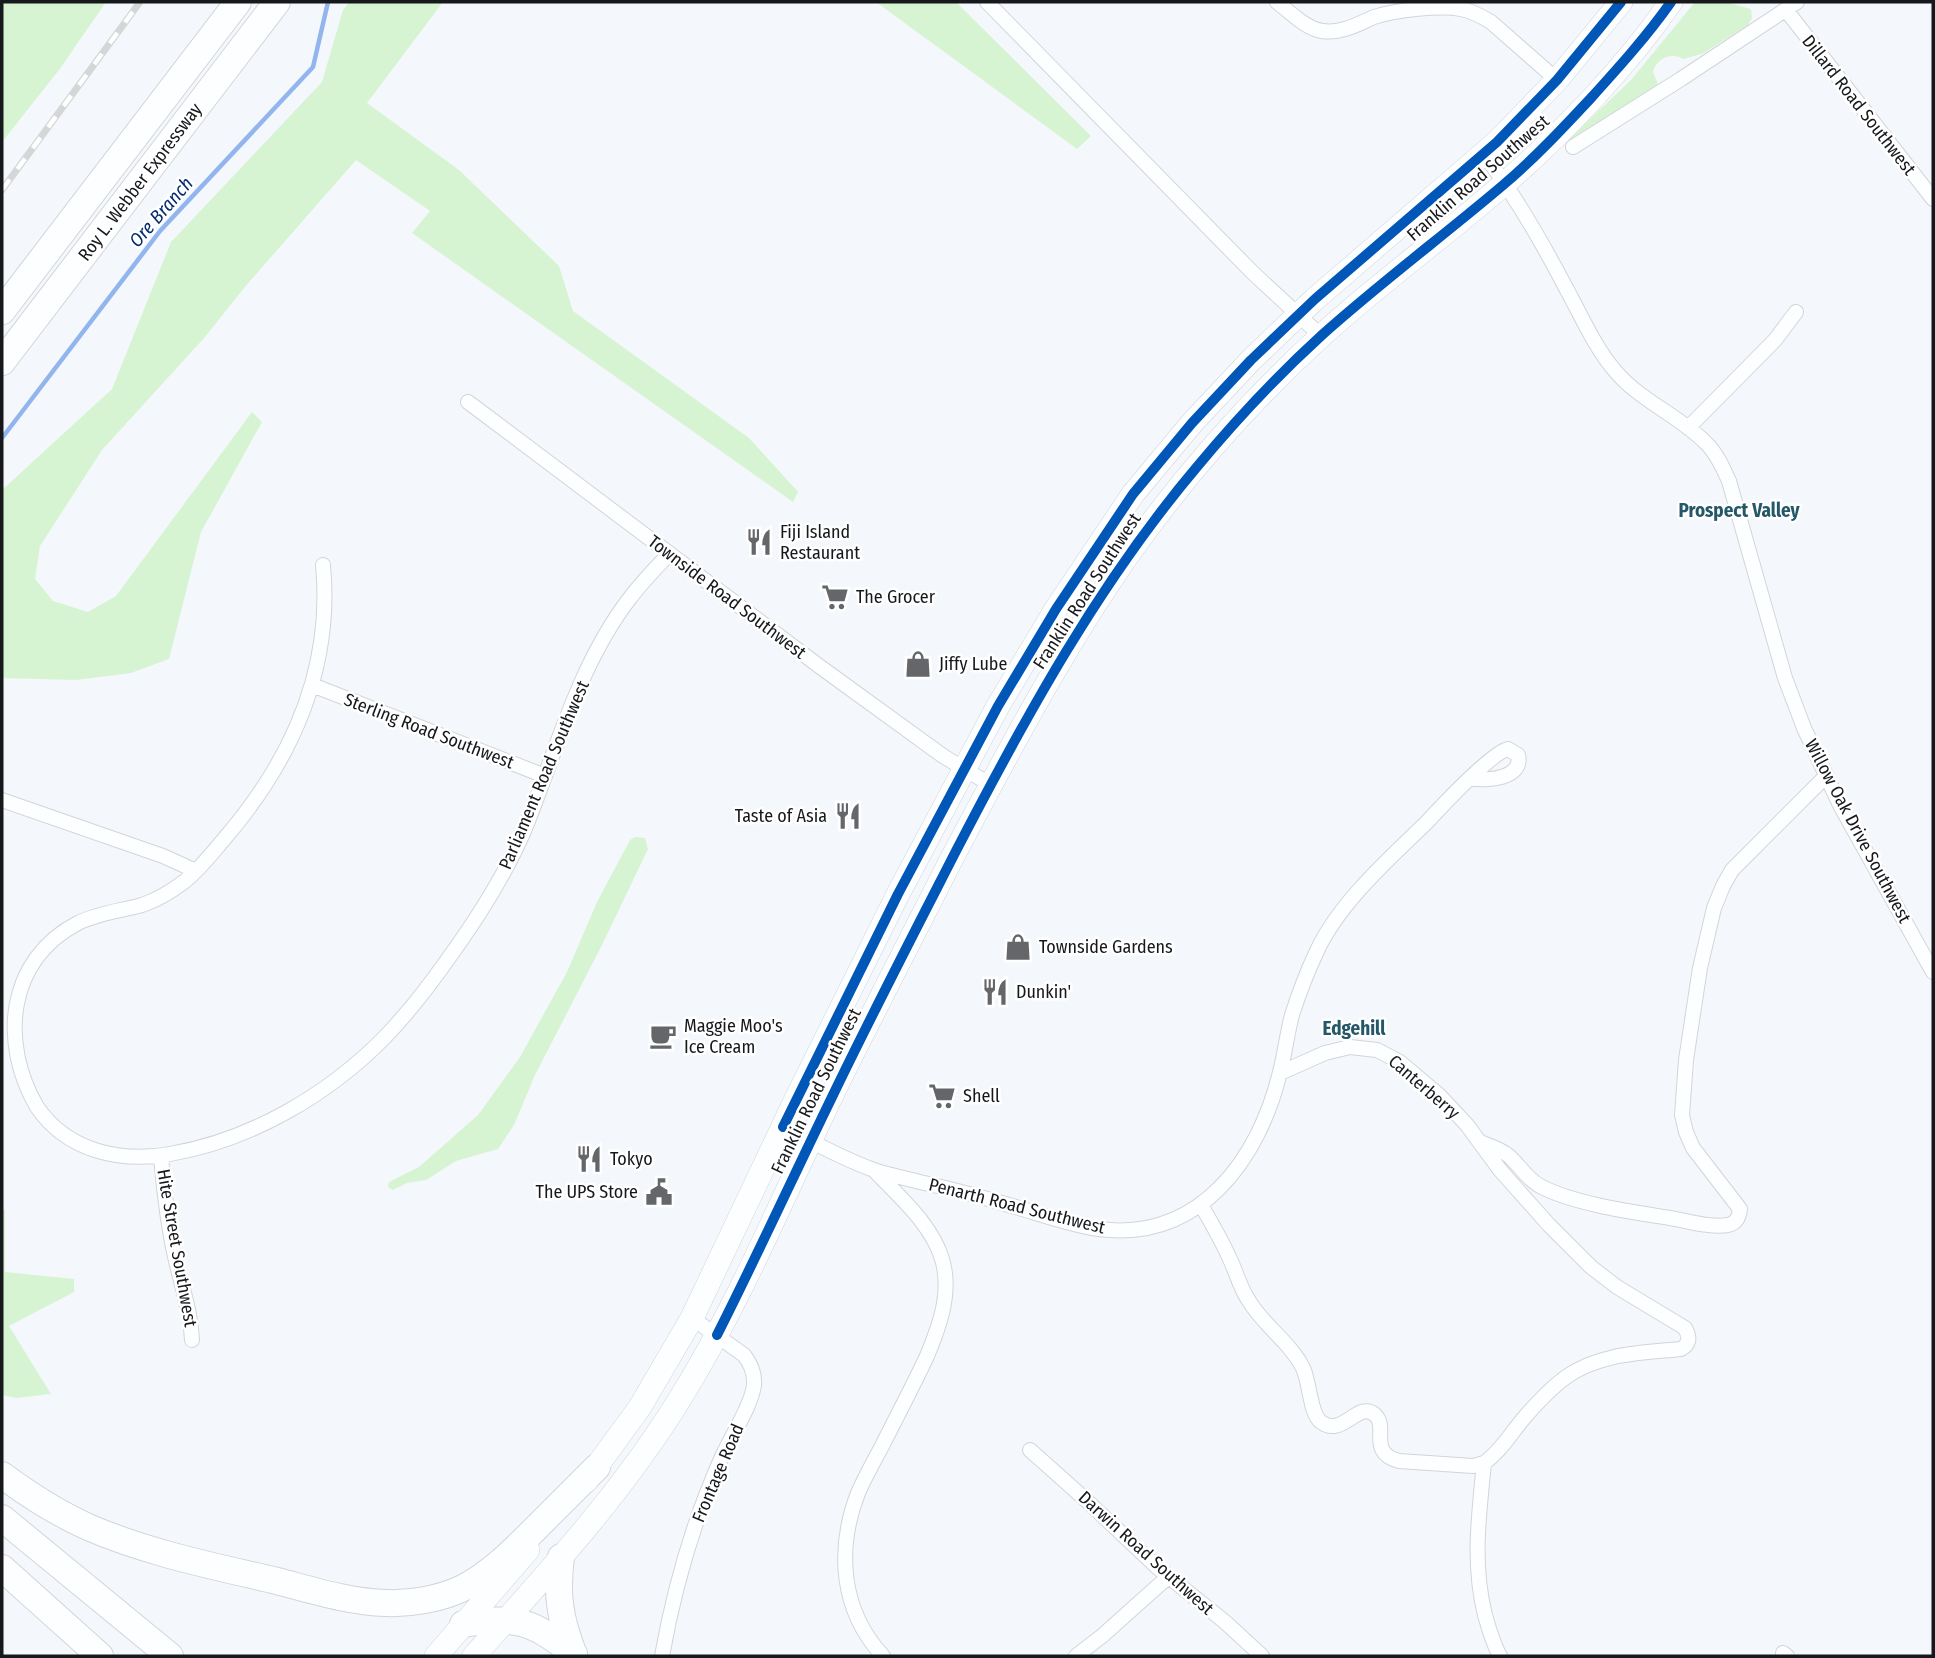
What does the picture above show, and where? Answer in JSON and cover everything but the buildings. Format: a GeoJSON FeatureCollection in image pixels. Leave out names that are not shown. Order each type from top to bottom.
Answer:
{"type":"FeatureCollection","features":[{"type":"Feature","properties":{"kind":"highway","name":"Roy L. Webber Expressway"},"geometry":{"type":"LineString","coordinates":[[2,311],[238,2]]}},
{"type":"Feature","properties":{"kind":"highway","name":"Roy L. Webber Expressway"},"geometry":{"type":"LineString","coordinates":[[2,362],[278,2]]}},
{"type":"Feature","properties":{"kind":"highway"},"geometry":{"type":"LineString","coordinates":[[2,1475],[29,1495],[66,1516],[134,1545],[350,1599],[385,1603],[412,1602],[442,1596],[483,1575],[504,1559],[597,1467]]}},
{"type":"Feature","properties":{"kind":"highway"},"geometry":{"type":"LineString","coordinates":[[2,1518],[170,1656]]}},
{"type":"Feature","properties":{"kind":"highway"},"geometry":{"type":"LineString","coordinates":[[561,1557],[558,1596],[565,1629],[575,1655]]}},
{"type":"Feature","properties":{"kind":"highway"},"geometry":{"type":"LineString","coordinates":[[2,1568],[100,1656]]}},
{"type":"Feature","properties":{"kind":"highway"},"geometry":{"type":"LineString","coordinates":[[463,1624],[493,1619],[527,1624],[540,1629],[575,1655]]}},
{"type":"Feature","properties":{"kind":"main road","name":"Franklin Road Southwest"},"geometry":{"type":"LineString","coordinates":[[436,1656],[567,1506],[640,1407],[672,1354],[892,907],[964,769],[1056,609],[1133,494],[1192,423],[1251,360],[1298,314],[1483,154],[1557,80],[1621,2]]}},
{"type":"Feature","properties":{"kind":"main road","name":"Franklin Road Southwest"},"geometry":{"type":"LineString","coordinates":[[474,1656],[594,1518],[645,1451],[678,1401],[717,1335],[907,946],[991,785],[1090,614],[1152,522],[1244,413],[1321,336],[1506,183],[1564,127],[1622,65],[1671,2]]}},
{"type":"Feature","properties":{"kind":"street"},"geometry":{"type":"LineString","coordinates":[[987,2],[1252,272],[1321,336]]}},
{"type":"Feature","properties":{"kind":"street"},"geometry":{"type":"LineString","coordinates":[[1277,2],[1310,27],[1323,31],[1349,28],[1392,12],[1463,9],[1491,22],[1557,80]]}},
{"type":"Feature","properties":{"kind":"street"},"geometry":{"type":"LineString","coordinates":[[1573,147],[1791,6]]}},
{"type":"Feature","properties":{"kind":"street","name":"Dillard Road Southwest"},"geometry":{"type":"LineString","coordinates":[[1791,6],[1933,199]]}},
{"type":"Feature","properties":{"kind":"street","name":"Willow Oak Drive Southwest"},"geometry":{"type":"LineString","coordinates":[[1483,154],[1506,183],[1533,226],[1600,351],[1615,371],[1632,388],[1709,445],[1720,462],[1729,481],[1785,678],[1804,728],[1826,776],[1933,972]]}},
{"type":"Feature","properties":{"kind":"street"},"geometry":{"type":"LineString","coordinates":[[1688,428],[1775,340],[1796,313]]}},
{"type":"Feature","properties":{"kind":"street","name":"Townside Road Southwest"},"geometry":{"type":"LineString","coordinates":[[468,402],[819,666],[943,756],[991,785]]}},
{"type":"Feature","properties":{"kind":"street","name":"Parliament Road Southwest"},"geometry":{"type":"LineString","coordinates":[[323,565],[325,622],[312,685],[284,752],[238,823],[183,883],[143,904],[98,915],[75,924],[57,937],[27,971],[14,1000],[11,1041],[24,1087],[39,1111],[72,1141],[118,1156],[142,1157],[161,1156],[217,1142],[288,1111],[358,1062],[384,1038],[435,977],[474,924],[512,857],[584,678],[600,645],[630,598],[669,554]]}},
{"type":"Feature","properties":{"kind":"street","name":"Sterling Road Southwest"},"geometry":{"type":"LineString","coordinates":[[312,685],[545,776]]}},
{"type":"Feature","properties":{"kind":"street"},"geometry":{"type":"LineString","coordinates":[[1479,1142],[1508,1156],[1539,1185],[1564,1195],[1638,1213],[1701,1224],[1729,1225],[1735,1222],[1740,1209],[1693,1148],[1682,1115],[1686,1059],[1700,968],[1714,908],[1732,870],[1826,776]]}},
{"type":"Feature","properties":{"kind":"street","name":"Penarth Road Southwest"},"geometry":{"type":"LineString","coordinates":[[783,1127],[874,1170],[1099,1229],[1156,1226],[1183,1216],[1201,1205],[1228,1181],[1242,1162],[1271,1104],[1303,981],[1335,919],[1402,846],[1471,778]]}},
{"type":"Feature","properties":{"kind":"street"},"geometry":{"type":"LineString","coordinates":[[2,800],[163,856],[196,871]]}},
{"type":"Feature","properties":{"kind":"street","name":"Canterberry"},"geometry":{"type":"LineString","coordinates":[[1280,1073],[1337,1049],[1364,1047],[1377,1050],[1400,1062],[1467,1125],[1500,1170],[1549,1226],[1591,1267],[1617,1287],[1685,1328],[1689,1334],[1689,1340],[1681,1349],[1608,1358],[1566,1377],[1523,1419],[1494,1456],[1484,1462]]}},
{"type":"Feature","properties":{"kind":"street","name":"Hite Street Southwest"},"geometry":{"type":"LineString","coordinates":[[161,1156],[177,1264],[192,1319],[192,1340]]}},
{"type":"Feature","properties":{"kind":"street"},"geometry":{"type":"LineString","coordinates":[[874,1170],[934,1239],[942,1257],[947,1287],[936,1335],[859,1492],[846,1539],[846,1586],[862,1628],[883,1656]]}},
{"type":"Feature","properties":{"kind":"street"},"geometry":{"type":"LineString","coordinates":[[1201,1205],[1219,1234],[1247,1298],[1303,1367],[1313,1411],[1318,1420],[1326,1425],[1336,1426],[1361,1412],[1373,1412],[1378,1418],[1383,1453],[1389,1459],[1473,1466],[1484,1462],[1476,1544],[1477,1573],[1490,1633],[1500,1656]]}},
{"type":"Feature","properties":{"kind":"street","name":"Frontage Road"},"geometry":{"type":"LineString","coordinates":[[662,1656],[681,1571],[697,1519],[754,1386],[754,1374],[744,1355],[692,1318]]}},
{"type":"Feature","properties":{"kind":"street","name":"Darwin Road Southwest"},"geometry":{"type":"LineString","coordinates":[[1030,1450],[1168,1577],[1225,1622],[1262,1656]]}},
{"type":"Feature","properties":{"kind":"street"},"geometry":{"type":"LineString","coordinates":[[1076,1656],[1168,1577]]}},
{"type":"Feature","properties":{"kind":"green space"},"geometry":{"type":"Polygon","coordinates":[[[2,2],[106,2],[59,70],[2,142],[2,2]]]}},
{"type":"Feature","properties":{"kind":"green space"},"geometry":{"type":"Polygon","coordinates":[[[349,2],[443,2],[367,103],[459,170],[559,266],[573,311],[749,438],[798,492],[793,502],[412,233],[430,211],[356,160],[244,288],[205,337],[102,450],[40,546],[35,579],[53,601],[88,612],[116,596],[252,412],[262,422],[201,532],[169,659],[131,673],[76,680],[2,678],[2,490],[112,389],[171,242],[322,82],[343,10],[349,2]]]}},
{"type":"Feature","properties":{"kind":"green space"},"geometry":{"type":"Polygon","coordinates":[[[876,2],[956,2],[1091,136],[1077,149],[876,2]]]}},
{"type":"Feature","properties":{"kind":"green space"},"geometry":{"type":"Polygon","coordinates":[[[1695,2],[1725,2],[1751,9],[1752,18],[1748,25],[1704,53],[1684,59],[1670,56],[1661,60],[1653,72],[1658,84],[1570,142],[1568,140],[1631,80],[1695,2]]]}},
{"type":"Feature","properties":{"kind":"green space"},"geometry":{"type":"Polygon","coordinates":[[[635,837],[645,838],[648,849],[535,1075],[514,1125],[498,1149],[456,1161],[426,1180],[407,1183],[393,1190],[388,1187],[389,1182],[419,1167],[478,1115],[520,1057],[567,972],[597,902],[630,840],[635,837]]]}},
{"type":"Feature","properties":{"kind":"green space"},"geometry":{"type":"Polygon","coordinates":[[[2,1209],[5,1210],[5,1272],[74,1279],[74,1292],[9,1326],[51,1394],[16,1398],[2,1395],[2,1209]]]}},
{"type":"Feature","properties":{"kind":"waterway","name":"Ore Branch"},"geometry":{"type":"LineString","coordinates":[[2,438],[160,231],[313,67],[328,2]]}},
{"type":"Feature","properties":{"kind":"railway"},"geometry":{"type":"LineString","coordinates":[[2,190],[140,2]]}},
{"type":"Feature","properties":{"kind":"cycle path"},"geometry":{"type":"LineString","coordinates":[[783,1127],[898,894],[998,706],[1056,609],[1133,494],[1192,423],[1251,360],[1315,299],[1497,142],[1557,80],[1621,2]]}},
{"type":"Feature","properties":{"kind":"cycle path"},"geometry":{"type":"LineString","coordinates":[[717,1335],[863,1033],[983,799],[1037,700],[1127,557],[1196,468],[1273,383],[1344,316],[1525,165],[1612,75],[1671,2]]}},
{"type":"Feature","properties":{"kind":"place","name":"Fiji Island Restaurant"},"geometry":{"type":"Point","coordinates":[759,542]}},
{"type":"Feature","properties":{"kind":"place","name":"The Grocer"},"geometry":{"type":"Point","coordinates":[835,597]}},
{"type":"Feature","properties":{"kind":"place","name":"Jiffy Lube"},"geometry":{"type":"Point","coordinates":[918,664]}},
{"type":"Feature","properties":{"kind":"place","name":"Taste of Asia"},"geometry":{"type":"Point","coordinates":[848,816]}},
{"type":"Feature","properties":{"kind":"place","name":"Townside Gardens"},"geometry":{"type":"Point","coordinates":[1018,947]}},
{"type":"Feature","properties":{"kind":"place","name":"Dunkin'"},"geometry":{"type":"Point","coordinates":[995,992]}},
{"type":"Feature","properties":{"kind":"place","name":"Maggie Moo's Ice Cream"},"geometry":{"type":"Point","coordinates":[663,1036]}},
{"type":"Feature","properties":{"kind":"place","name":"Shell"},"geometry":{"type":"Point","coordinates":[942,1096]}},
{"type":"Feature","properties":{"kind":"place","name":"Tokyo"},"geometry":{"type":"Point","coordinates":[589,1159]}},
{"type":"Feature","properties":{"kind":"place","name":"The UPS Store"},"geometry":{"type":"Point","coordinates":[659,1192]}},
{"type":"Feature","properties":{"kind":"district","name":"Prospect Valley"},"geometry":{"type":"Point","coordinates":[1739,510]}},
{"type":"Feature","properties":{"kind":"district","name":"Edgehill"},"geometry":{"type":"Point","coordinates":[1354,1028]}}]}
